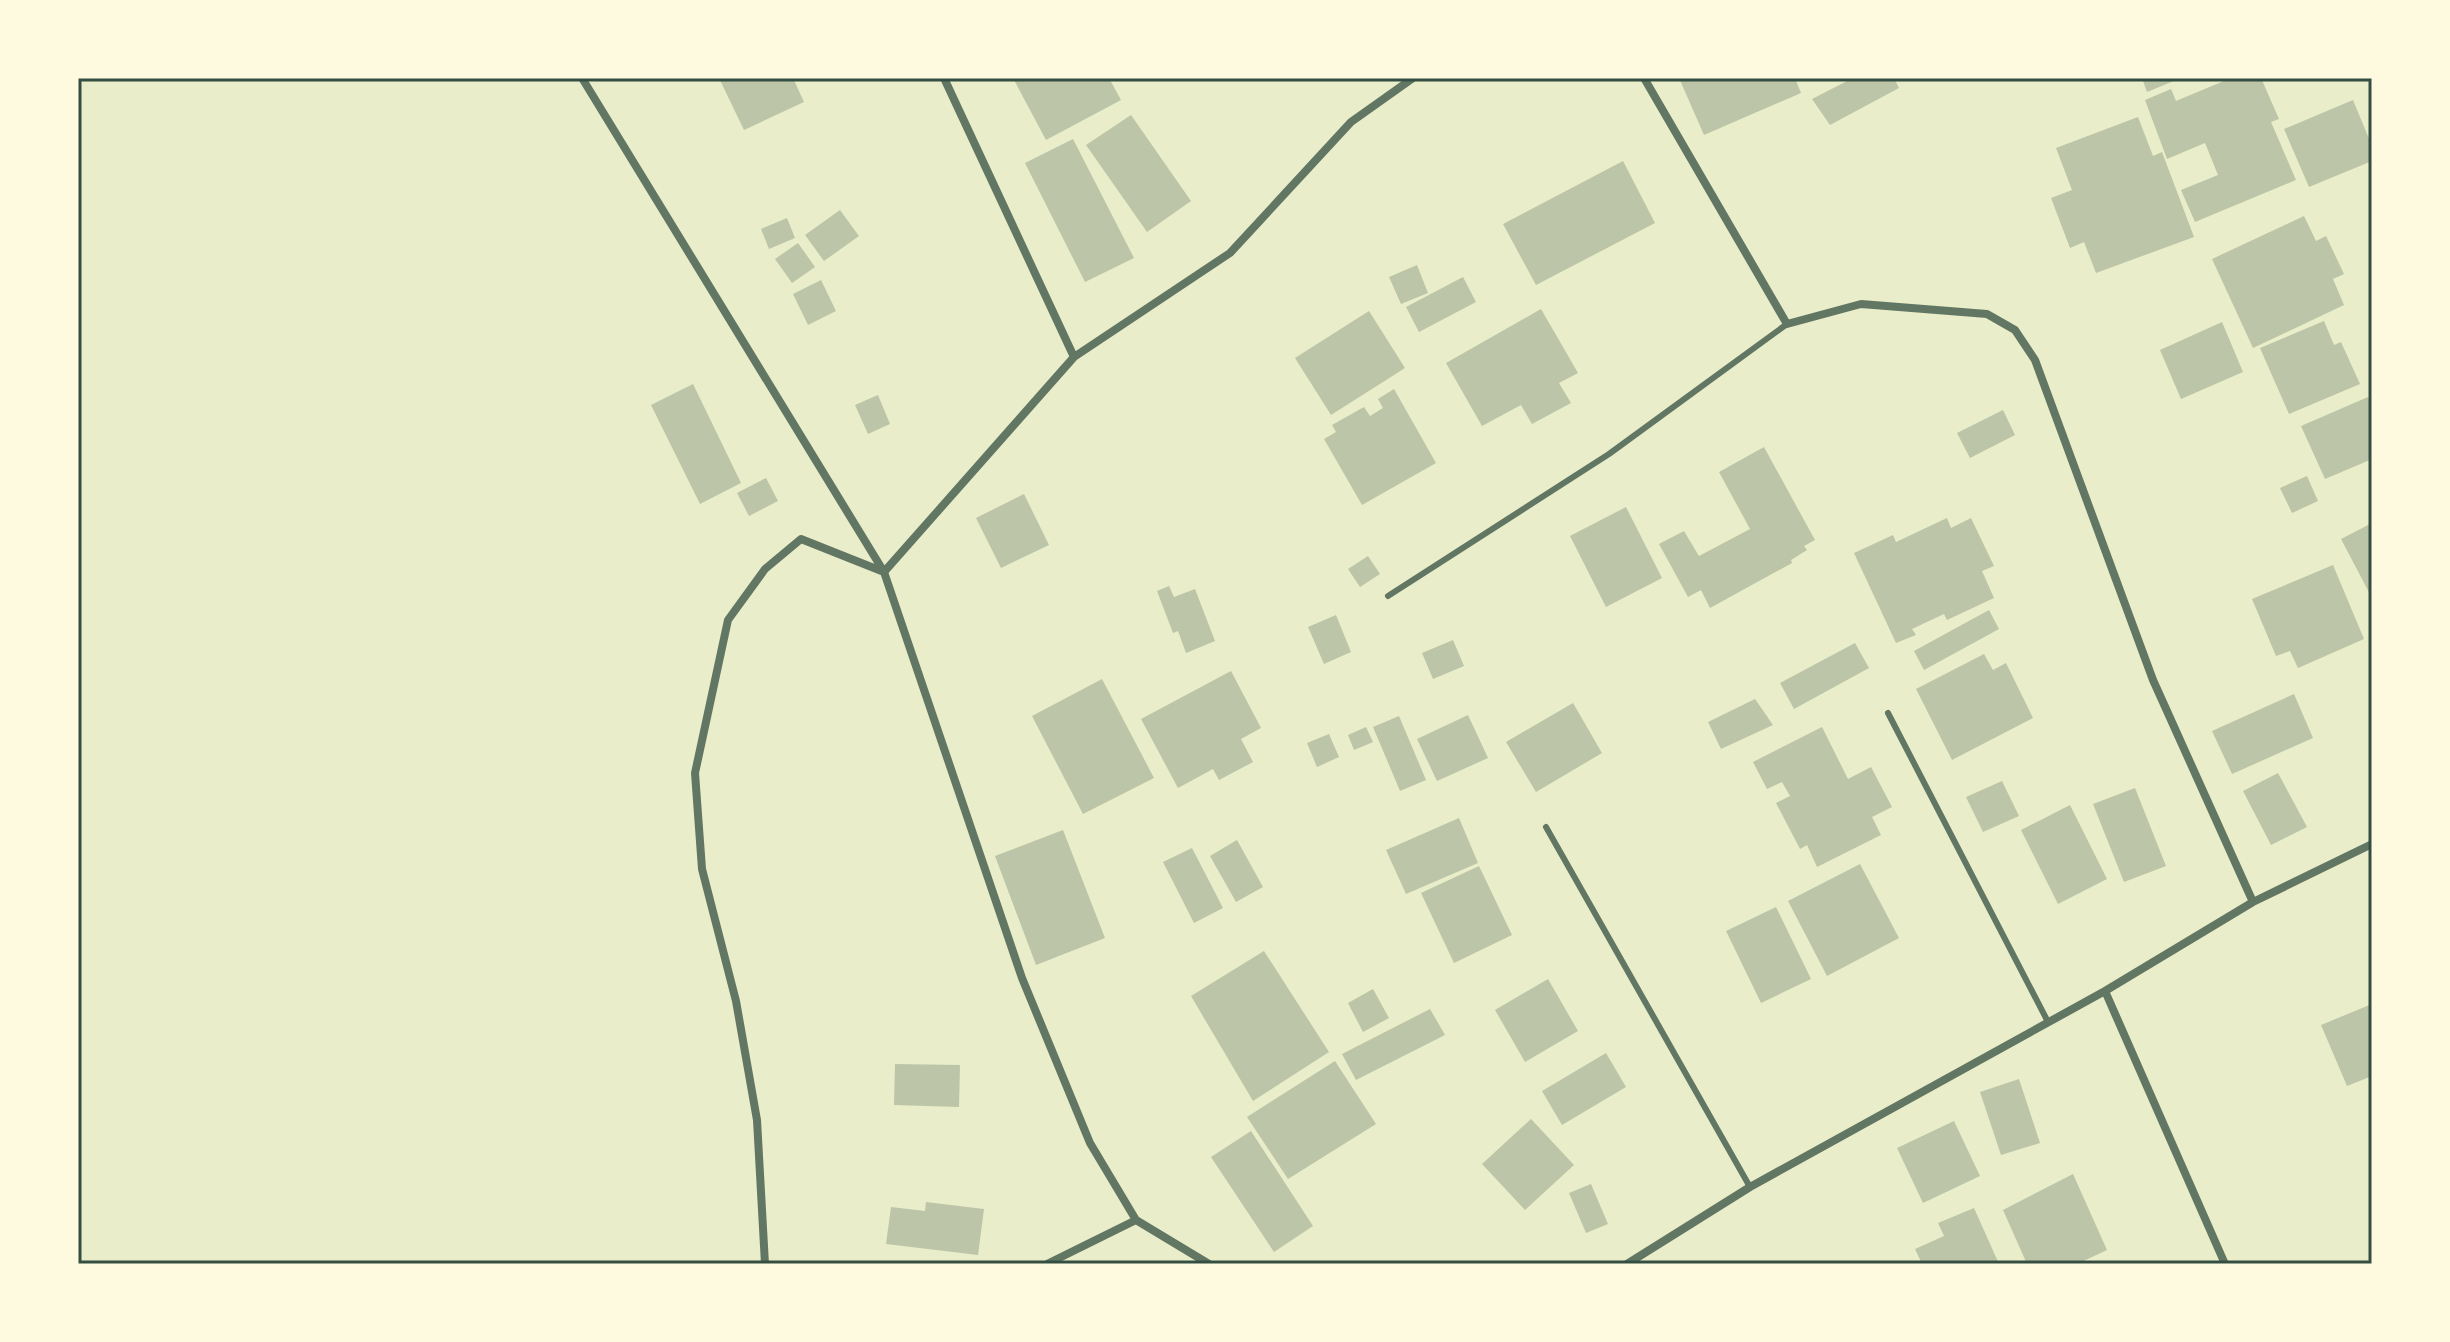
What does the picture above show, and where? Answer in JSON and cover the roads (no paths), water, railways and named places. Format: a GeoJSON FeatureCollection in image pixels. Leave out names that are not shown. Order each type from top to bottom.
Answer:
{"type":"FeatureCollection","features":[{"type":"Feature","properties":{"kind":"street"},"geometry":{"type":"LineString","coordinates":[[582,78],[884,572],[1022,978],[1090,1143],[1136,1220],[1209,1264]]}},
{"type":"Feature","properties":{"kind":"street"},"geometry":{"type":"LineString","coordinates":[[944,78],[1074,357]]}},
{"type":"Feature","properties":{"kind":"street"},"geometry":{"type":"LineString","coordinates":[[884,572],[1074,357],[1230,253],[1351,122],[1413,78]]}},
{"type":"Feature","properties":{"kind":"street"},"geometry":{"type":"LineString","coordinates":[[1644,78],[1787,324],[1861,304],[1987,314],[2015,330],[2035,360],[2153,680],[2253,902]]}},
{"type":"Feature","properties":{"kind":"street"},"geometry":{"type":"LineString","coordinates":[[765,1264],[757,1120],[736,1001],[702,869],[695,773],[728,620],[765,569],[801,539],[884,572]]}},
{"type":"Feature","properties":{"kind":"street"},"geometry":{"type":"LineString","coordinates":[[1627,1264],[1750,1187],[2047,1020],[2105,991],[2253,902],[2372,844]]}},
{"type":"Feature","properties":{"kind":"street"},"geometry":{"type":"LineString","coordinates":[[2105,991],[2225,1264]]}},
{"type":"Feature","properties":{"kind":"street"},"geometry":{"type":"LineString","coordinates":[[1047,1264],[1136,1220]]}},
{"type":"Feature","properties":{"kind":"lane"},"geometry":{"type":"LineString","coordinates":[[1388,596],[1609,454],[1787,324]]}},
{"type":"Feature","properties":{"kind":"lane"},"geometry":{"type":"LineString","coordinates":[[1888,713],[2047,1020]]}},
{"type":"Feature","properties":{"kind":"lane"},"geometry":{"type":"LineString","coordinates":[[1546,827],[1750,1187]]}}]}
